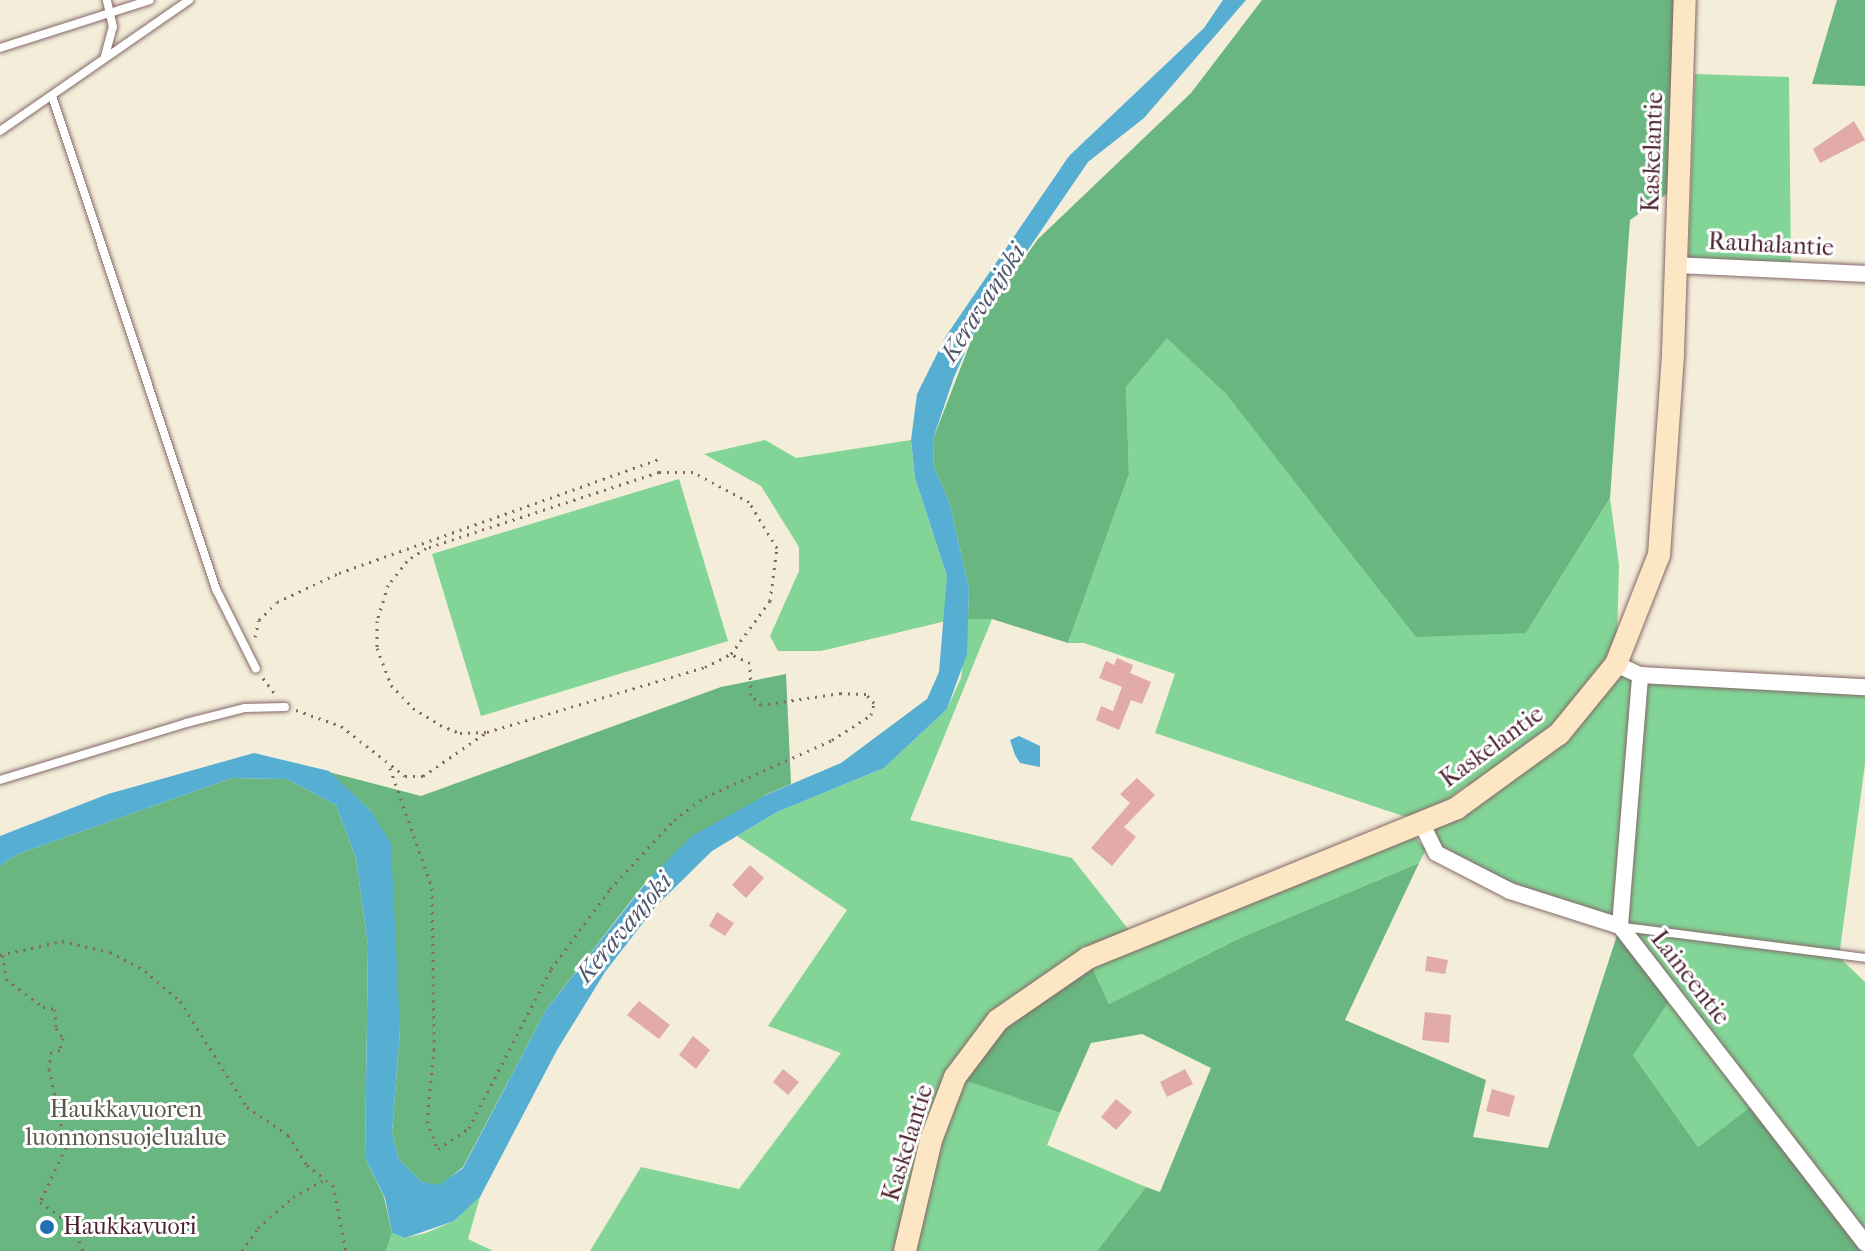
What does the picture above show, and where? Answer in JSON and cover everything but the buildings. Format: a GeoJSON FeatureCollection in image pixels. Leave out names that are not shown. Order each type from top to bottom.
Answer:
{"type":"FeatureCollection","features":[{"type":"Feature","properties":{"kind":"street","name":"Kaskelantie"},"geometry":{"type":"LineString","coordinates":[[905,1251],[931,1140],[955,1077],[998,1020],[1088,958],[1457,808],[1559,734],[1616,664],[1659,555],[1675,265],[1685,0]]}},
{"type":"Feature","properties":{"kind":"street","name":"Rauhalantie"},"geometry":{"type":"LineString","coordinates":[[1675,265],[1865,274]]}},
{"type":"Feature","properties":{"kind":"street"},"geometry":{"type":"LineString","coordinates":[[1616,664],[1640,675],[1865,687]]}},
{"type":"Feature","properties":{"kind":"street"},"geometry":{"type":"LineString","coordinates":[[1620,926],[1640,675]]}},
{"type":"Feature","properties":{"kind":"street","name":"Laineentie"},"geometry":{"type":"LineString","coordinates":[[1421,822],[1436,853],[1510,891],[1620,926],[1865,1243]]}},
{"type":"Feature","properties":{"kind":"lane"},"geometry":{"type":"LineString","coordinates":[[103,60],[110,49],[107,0]]}},
{"type":"Feature","properties":{"kind":"lane"},"geometry":{"type":"LineString","coordinates":[[0,48],[150,0]]}},
{"type":"Feature","properties":{"kind":"lane"},"geometry":{"type":"LineString","coordinates":[[0,131],[189,0]]}},
{"type":"Feature","properties":{"kind":"lane"},"geometry":{"type":"LineString","coordinates":[[52,96],[211,575],[256,669]]}},
{"type":"Feature","properties":{"kind":"lane"},"geometry":{"type":"LineString","coordinates":[[0,780],[186,723],[245,708],[285,707]]}},
{"type":"Feature","properties":{"kind":"lane"},"geometry":{"type":"LineString","coordinates":[[1620,926],[1865,958]]}},
{"type":"Feature","properties":{"kind":"path"},"geometry":{"type":"LineString","coordinates":[[487,732],[423,776],[405,776],[341,726],[285,707],[256,669],[253,645],[259,620],[277,602],[369,561],[662,458]]}},
{"type":"Feature","properties":{"kind":"path"},"geometry":{"type":"LineString","coordinates":[[659,472],[693,472],[726,486],[749,502],[777,548],[770,601],[731,654],[705,667],[487,732],[460,733],[413,708],[391,685],[377,648],[377,621],[388,585],[426,548],[659,472]]}},
{"type":"Feature","properties":{"kind":"path"},"geometry":{"type":"LineString","coordinates":[[389,765],[432,888],[434,1049],[427,1121],[438,1149],[469,1128],[551,969],[610,889],[674,820],[705,797],[832,740],[871,715],[874,703],[866,694],[827,694],[761,705],[751,695],[750,663],[731,654]]}},
{"type":"Feature","properties":{"kind":"path"},"geometry":{"type":"LineString","coordinates":[[83,1251],[73,1226],[40,1202],[66,1147],[49,1069],[51,1052],[60,1050],[63,1038],[56,1028],[55,1009],[43,1007],[6,979],[1,955],[62,941],[110,952],[145,971],[180,1001],[247,1107],[288,1135],[297,1153],[338,1196],[346,1251]]}},
{"type":"Feature","properties":{"kind":"path"},"geometry":{"type":"LineString","coordinates":[[242,1251],[258,1228],[293,1197],[325,1179]]}},
{"type":"Feature","properties":{"kind":"green space"},"geometry":{"type":"Polygon","coordinates":[[[1262,0],[1684,0],[1678,186],[1630,220],[1610,498],[1526,633],[1416,637],[1227,395],[1167,338],[1126,387],[1129,474],[1068,643],[992,619],[968,619],[969,588],[949,501],[934,467],[933,439],[978,323],[1038,239],[1191,93],[1262,0]]]}},
{"type":"Feature","properties":{"kind":"green space"},"geometry":{"type":"Polygon","coordinates":[[[1837,0],[1865,0],[1865,86],[1812,84],[1837,0]]]}},
{"type":"Feature","properties":{"kind":"green space"},"geometry":{"type":"Polygon","coordinates":[[[1695,74],[1789,77],[1791,270],[1688,265],[1695,74]]]}},
{"type":"Feature","properties":{"kind":"green space"},"geometry":{"type":"Polygon","coordinates":[[[1167,337],[1227,395],[1526,633],[1610,498],[1619,565],[1616,675],[1865,687],[1865,764],[1839,957],[1865,982],[1865,1243],[1757,1103],[1698,1147],[1633,1055],[1620,926],[1436,853],[1421,822],[1155,733],[1175,674],[1084,643],[1068,643],[1129,474],[1126,387],[1167,337]],[[1506,771],[1464,787],[1424,820],[1506,771]]]}},
{"type":"Feature","properties":{"kind":"green space"},"geometry":{"type":"Polygon","coordinates":[[[765,440],[796,458],[911,440],[915,478],[947,576],[946,621],[821,651],[778,651],[770,636],[799,571],[799,547],[761,486],[704,454],[765,440]]]}},
{"type":"Feature","properties":{"kind":"green space"},"geometry":{"type":"Polygon","coordinates":[[[679,479],[728,641],[481,716],[432,554],[679,479]]]}},
{"type":"Feature","properties":{"kind":"green space"},"geometry":{"type":"Polygon","coordinates":[[[968,619],[992,619],[910,820],[1072,858],[1136,939],[1408,828],[1426,850],[1419,863],[1240,938],[1109,1004],[1088,958],[956,1077],[1060,1113],[1047,1145],[1146,1187],[1097,1251],[590,1251],[641,1167],[739,1189],[841,1053],[768,1026],[847,910],[737,836],[777,812],[884,768],[947,709],[961,678],[968,619]]]}},
{"type":"Feature","properties":{"kind":"green space"},"geometry":{"type":"Polygon","coordinates":[[[786,674],[791,784],[767,794],[648,879],[546,1010],[463,1167],[439,1186],[422,1182],[399,1160],[392,1133],[400,1030],[371,811],[329,772],[421,796],[721,687],[786,674]]]}},
{"type":"Feature","properties":{"kind":"green space","name":"Haukkavuoren luonnonsuojelualue"},"geometry":{"type":"Polygon","coordinates":[[[232,778],[287,779],[336,805],[356,858],[368,946],[365,1158],[384,1197],[392,1233],[386,1251],[0,1251],[0,866],[18,854],[232,778]]]}},
{"type":"Feature","properties":{"kind":"green space"},"geometry":{"type":"Polygon","coordinates":[[[1419,863],[1345,1020],[1486,1080],[1473,1137],[1548,1148],[1620,926],[1673,995],[1633,1055],[1698,1147],[1756,1103],[1865,1243],[1865,1251],[1097,1251],[1146,1187],[1160,1192],[1211,1068],[1142,1034],[1091,1043],[1060,1113],[955,1077],[998,1020],[1088,958],[1109,1004],[1240,938],[1419,863]]]}},
{"type":"Feature","properties":{"kind":"green space"},"geometry":{"type":"Polygon","coordinates":[[[480,1197],[468,1239],[493,1251],[386,1251],[392,1233],[405,1238],[426,1233],[454,1221],[480,1197]]]}},
{"type":"Feature","properties":{"kind":"water","name":"Keravanjoki"},"geometry":{"type":"Polygon","coordinates":[[[1223,0],[1246,0],[1144,118],[1088,162],[978,323],[954,377],[933,439],[934,467],[949,501],[969,588],[967,654],[947,709],[884,768],[777,812],[712,851],[656,906],[605,972],[557,1050],[480,1197],[454,1221],[405,1238],[392,1233],[385,1198],[365,1158],[368,946],[356,858],[336,805],[287,779],[232,778],[18,854],[0,866],[0,836],[108,794],[254,753],[329,771],[371,811],[391,843],[400,1030],[392,1133],[399,1160],[422,1182],[439,1185],[463,1168],[546,1010],[649,879],[692,836],[768,794],[841,763],[927,699],[939,672],[947,576],[915,478],[911,440],[917,394],[946,336],[1069,156],[1204,28],[1223,0]]]}},
{"type":"Feature","properties":{"kind":"water"},"geometry":{"type":"Polygon","coordinates":[[[1019,736],[1040,746],[1040,767],[1020,763],[1010,740],[1019,736]]]}},
{"type":"Feature","properties":{"kind":"place","name":"Haukkavuori"},"geometry":{"type":"Point","coordinates":[47,1227]}}]}
